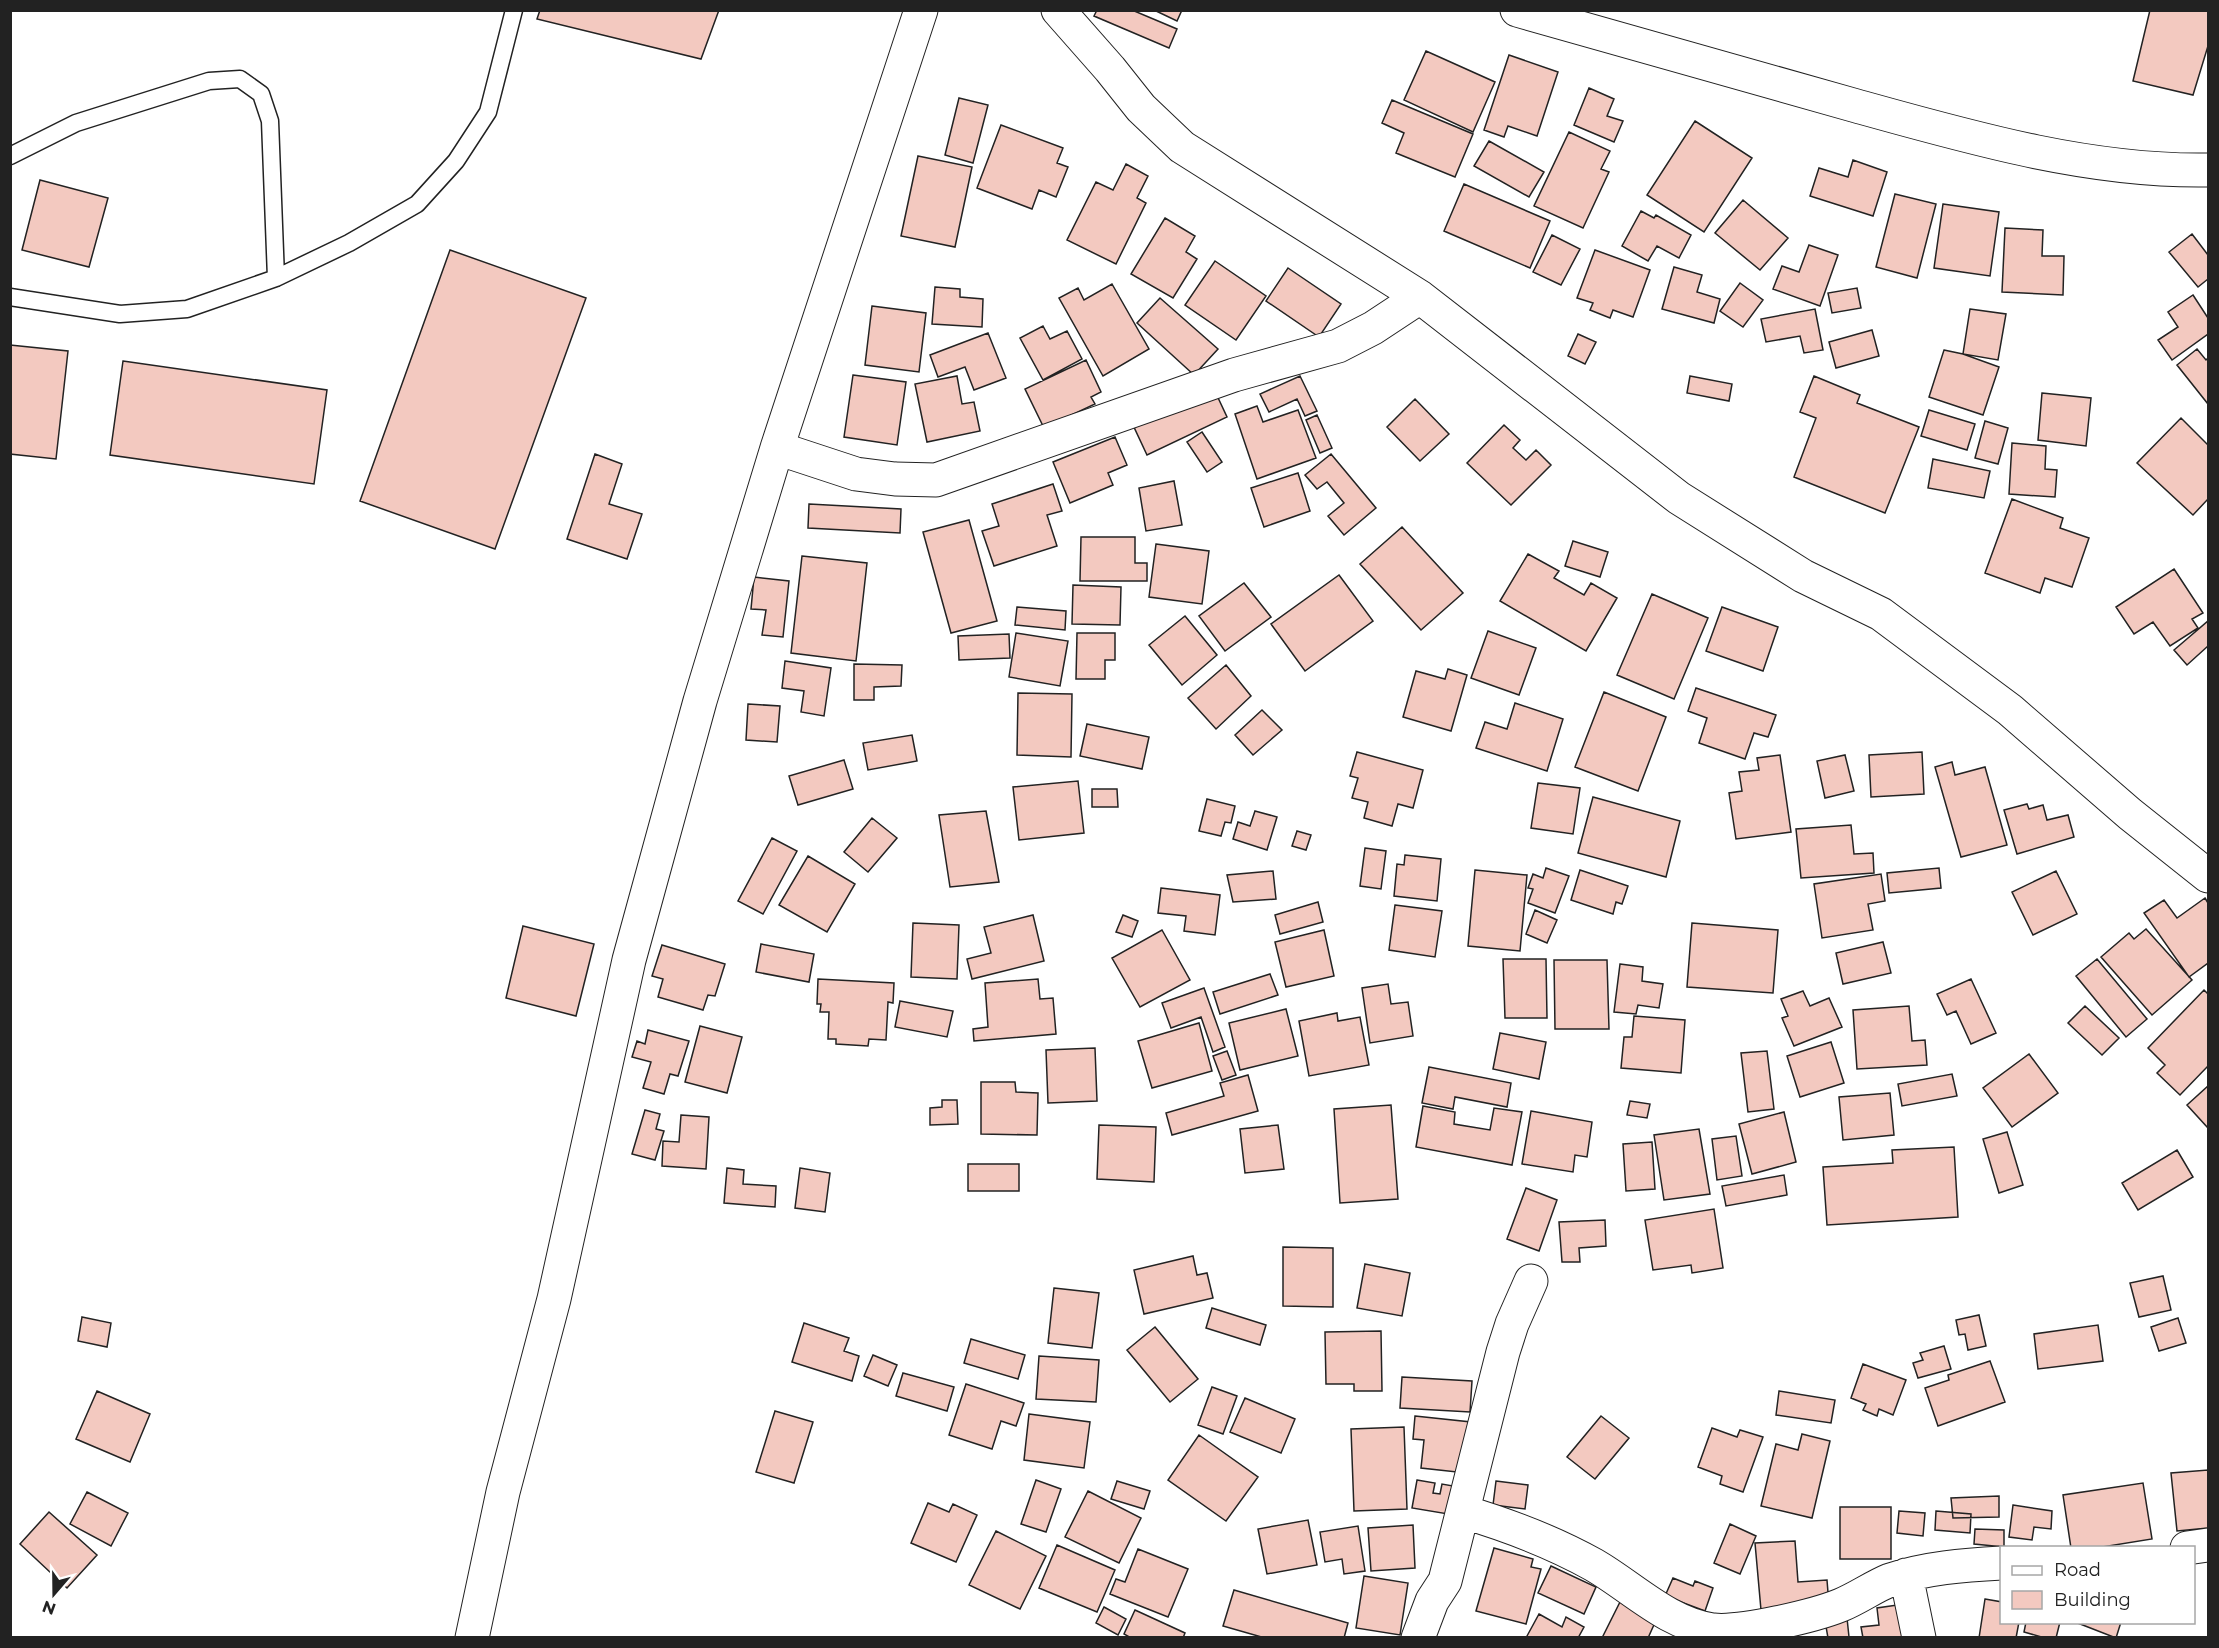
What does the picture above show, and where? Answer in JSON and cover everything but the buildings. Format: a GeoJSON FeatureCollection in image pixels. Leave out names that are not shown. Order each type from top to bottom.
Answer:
{"type":"FeatureCollection","features":[{"type":"Feature","properties":{"kind":"street"},"geometry":{"type":"LineString","coordinates":[[472,1638],[503,1492],[554,1299],[629,960],[700,700],[777,448],[921,10]]}},
{"type":"Feature","properties":{"kind":"street"},"geometry":{"type":"LineString","coordinates":[[1058,10],[1141,108],[1182,147],[1420,297],[1679,498],[1803,576],[1881,614],[2010,710],[2130,814],[2208,876]]}},
{"type":"Feature","properties":{"kind":"street"},"geometry":{"type":"LineString","coordinates":[[1517,10],[1984,141],[2094,161],[2177,171],[2208,170]]}},
{"type":"Feature","properties":{"kind":"street"},"geometry":{"type":"LineString","coordinates":[[777,448],[856,474],[895,479],[936,480],[1234,375],[1338,346],[1372,328],[1420,297]]}},
{"type":"Feature","properties":{"kind":"street"},"geometry":{"type":"LineString","coordinates":[[1418,1638],[1432,1601],[1446,1581],[1503,1352],[1512,1324],[1531,1281]]}},
{"type":"Feature","properties":{"kind":"street"},"geometry":{"type":"LineString","coordinates":[[1464,1512],[1536,1536],[1597,1567],[1670,1614],[1692,1625],[1728,1631],[1804,1617],[1841,1605],[1888,1581],[1906,1575],[1959,1565],[2000,1563]]}},
{"type":"Feature","properties":{"kind":"street"},"geometry":{"type":"LineString","coordinates":[[1906,1575],[1919,1638]]}},
{"type":"Feature","properties":{"kind":"lane"},"geometry":{"type":"LineString","coordinates":[[10,297],[120,314],[187,309],[276,278],[349,243],[417,204],[456,161],[488,112],[514,10]]}},
{"type":"Feature","properties":{"kind":"lane"},"geometry":{"type":"LineString","coordinates":[[10,156],[76,123],[209,81],[240,79],[261,94],[270,121],[276,278]]}}]}
